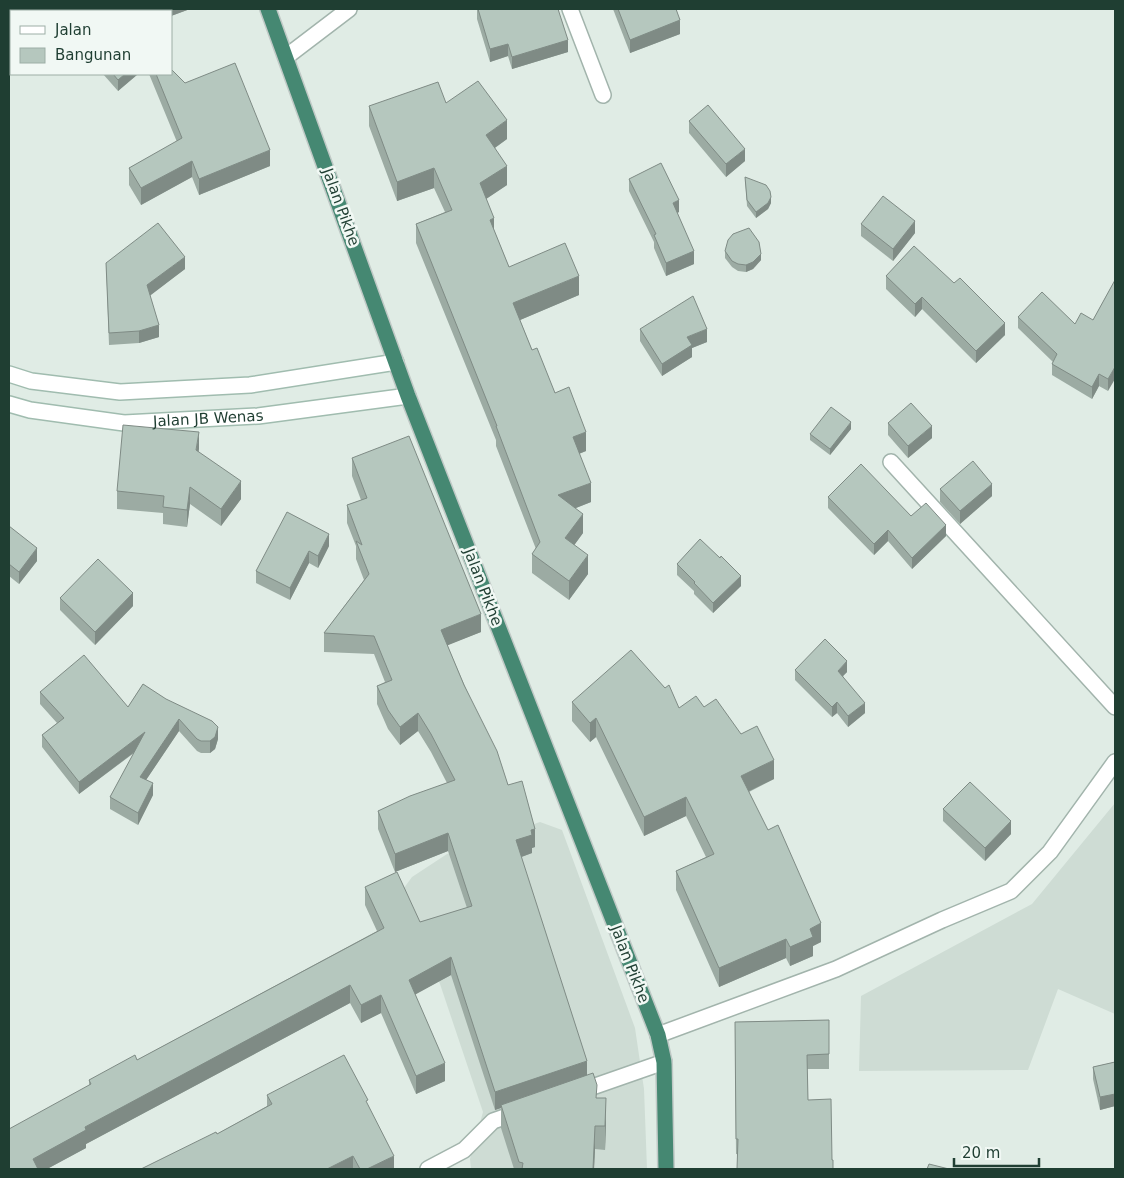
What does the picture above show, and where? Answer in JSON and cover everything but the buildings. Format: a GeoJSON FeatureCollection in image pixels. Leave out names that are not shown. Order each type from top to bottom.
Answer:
{"type":"FeatureCollection","features":[{"type":"Feature","properties":{"kind":"highway","name":"Jalan Pikhe"},"geometry":{"type":"LineString","coordinates":[[268,9],[408,396],[658,1035],[664,1062],[666,1169]]}},
{"type":"Feature","properties":{"kind":"street"},"geometry":{"type":"LineString","coordinates":[[286,57],[349,9]]}},
{"type":"Feature","properties":{"kind":"street"},"geometry":{"type":"LineString","coordinates":[[570,9],[603,95]]}},
{"type":"Feature","properties":{"kind":"street","name":"Jalan JB Wenas"},"geometry":{"type":"LineString","coordinates":[[9,374],[31,381],[120,392],[250,385],[396,362]]}},
{"type":"Feature","properties":{"kind":"street","name":"Jalan JB Wenas"},"geometry":{"type":"LineString","coordinates":[[9,404],[30,410],[124,423],[258,416],[408,396]]}},
{"type":"Feature","properties":{"kind":"street"},"geometry":{"type":"LineString","coordinates":[[891,462],[1115,707]]}},
{"type":"Feature","properties":{"kind":"street"},"geometry":{"type":"LineString","coordinates":[[658,1035],[836,969],[942,920],[1011,891],[1050,852],[1115,762]]}},
{"type":"Feature","properties":{"kind":"street"},"geometry":{"type":"LineString","coordinates":[[565,1096],[664,1062]]}},
{"type":"Feature","properties":{"kind":"street"},"geometry":{"type":"LineString","coordinates":[[428,1169],[464,1150],[493,1121],[529,1109]]}},
{"type":"Feature","properties":{"kind":"shaded area"},"geometry":{"type":"Polygon","coordinates":[[[1115,803],[1115,1014],[1058,989],[1028,1070],[859,1071],[861,996],[1032,904],[1115,803]]]}},
{"type":"Feature","properties":{"kind":"shaded area"},"geometry":{"type":"Polygon","coordinates":[[[540,822],[562,830],[635,1028],[644,1089],[647,1169],[471,1169],[470,1159],[483,1112],[440,984],[401,892],[412,877],[447,854],[540,822]]]}}]}
